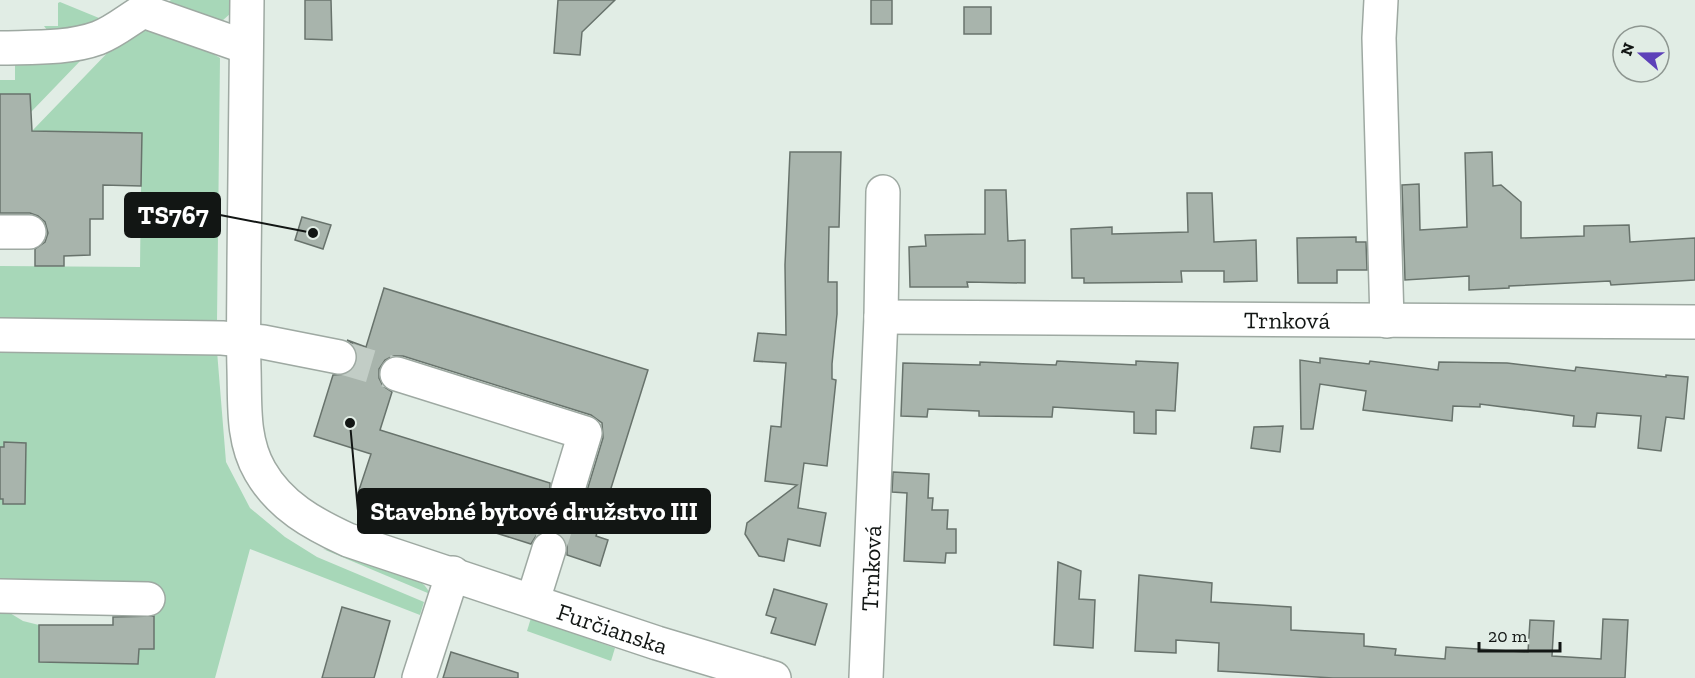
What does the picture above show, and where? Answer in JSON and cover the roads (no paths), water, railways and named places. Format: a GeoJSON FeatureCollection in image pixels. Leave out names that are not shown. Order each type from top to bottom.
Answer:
{"type":"FeatureCollection","features":[{"type":"Feature","properties":{"kind":"street","name":"Furčianska"},"geometry":{"type":"LineString","coordinates":[[247,0],[243,339],[245,418],[249,445],[259,470],[282,500],[313,523],[348,540],[453,573],[657,643],[774,678]]}},
{"type":"Feature","properties":{"kind":"street"},"geometry":{"type":"LineString","coordinates":[[1380,0],[1379,38],[1387,321]]}},
{"type":"Feature","properties":{"kind":"street"},"geometry":{"type":"LineString","coordinates":[[0,48],[62,45],[97,38],[110,33],[149,5],[246,47]]}},
{"type":"Feature","properties":{"kind":"street","name":"Trnková"},"geometry":{"type":"LineString","coordinates":[[866,678],[881,317],[883,192]]}},
{"type":"Feature","properties":{"kind":"street","name":"Trnková"},"geometry":{"type":"LineString","coordinates":[[881,317],[1695,322]]}},
{"type":"Feature","properties":{"kind":"street"},"geometry":{"type":"LineString","coordinates":[[0,336],[243,339],[339,357]]}},
{"type":"Feature","properties":{"kind":"street"},"geometry":{"type":"LineString","coordinates":[[398,374],[585,433],[568,489]]}},
{"type":"Feature","properties":{"kind":"street"},"geometry":{"type":"LineString","coordinates":[[533,600],[549,549]]}},
{"type":"Feature","properties":{"kind":"street"},"geometry":{"type":"LineString","coordinates":[[419,678],[453,573]]}},
{"type":"Feature","properties":{"kind":"street"},"geometry":{"type":"LineString","coordinates":[[0,596],[148,599]]}},
{"type":"Feature","properties":{"kind":"tunnel"},"geometry":{"type":"LineString","coordinates":[[339,357],[397,374]]}},
{"type":"Feature","properties":{"kind":"tunnel"},"geometry":{"type":"LineString","coordinates":[[549,549],[568,489]]}},
{"type":"Feature","properties":{"kind":"place","name":"TS767"},"geometry":{"type":"Point","coordinates":[313,233]}},
{"type":"Feature","properties":{"kind":"place","name":"Stavebné bytové družstvo III"},"geometry":{"type":"Point","coordinates":[350,423]}}]}
